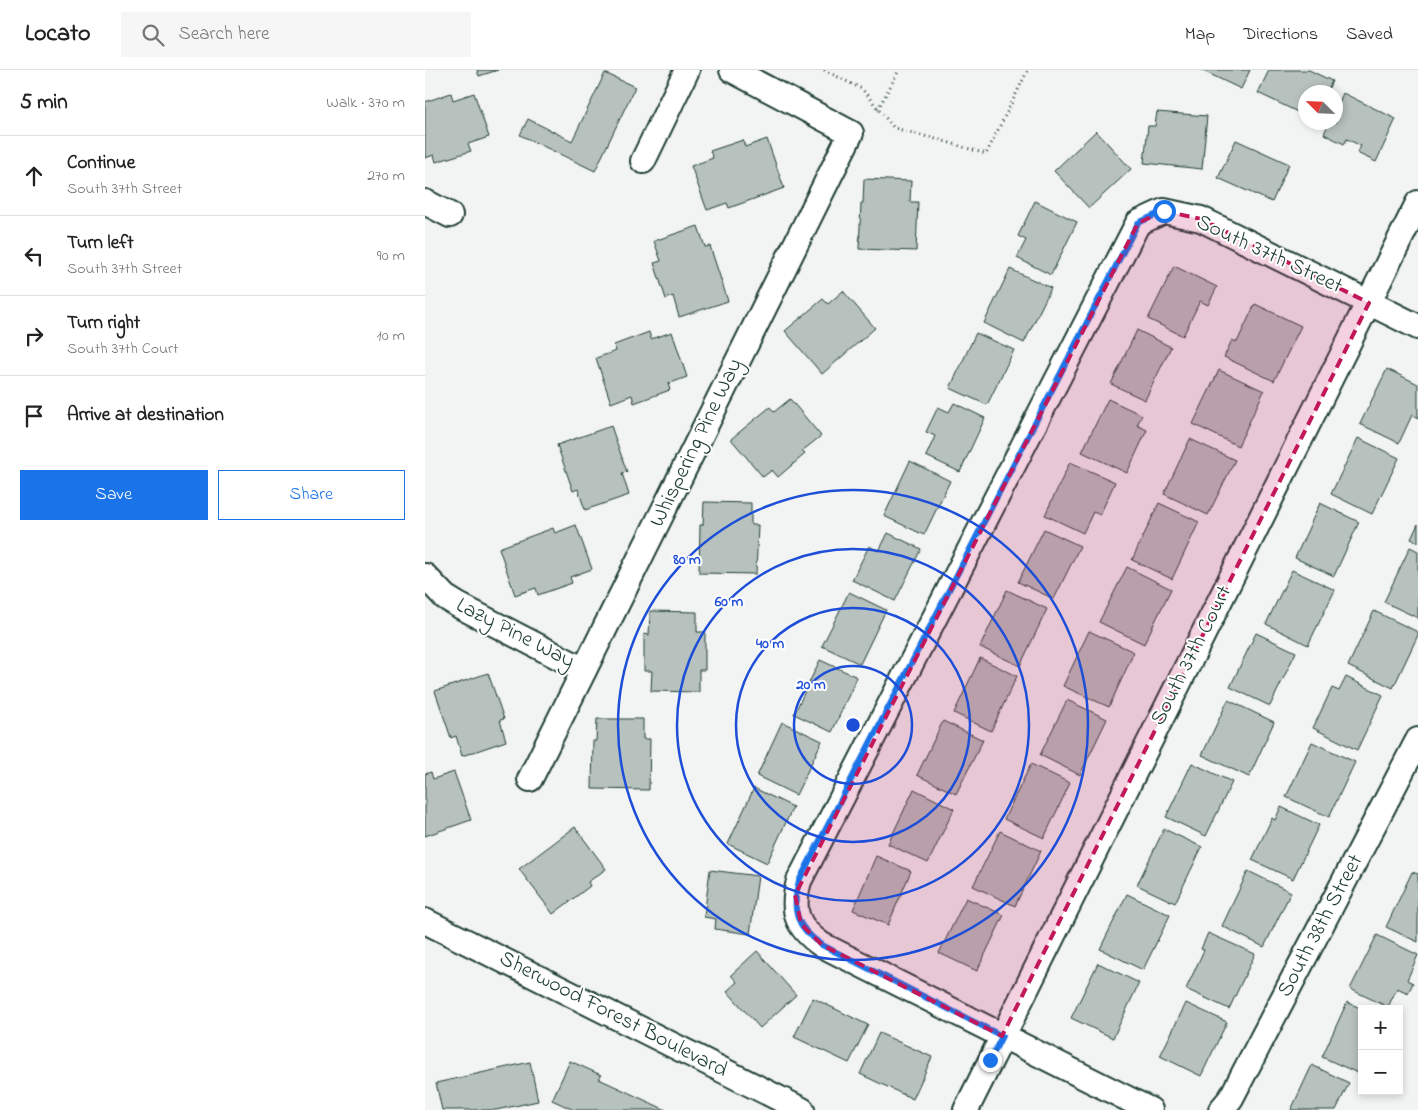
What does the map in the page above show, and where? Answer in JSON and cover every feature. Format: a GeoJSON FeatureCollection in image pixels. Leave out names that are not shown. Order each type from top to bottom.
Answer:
{"type":"FeatureCollection","features":[{"type":"Feature","properties":{"kind":"street"},"geometry":{"type":"LineString","coordinates":[[643,161],[687,70]]}},
{"type":"Feature","properties":{"kind":"street","name":"Whispering Pine Way"},"geometry":{"type":"LineString","coordinates":[[530,779],[851,133],[732,70]]}},
{"type":"Feature","properties":{"kind":"street"},"geometry":{"type":"LineString","coordinates":[[425,202],[449,215]]}},
{"type":"Feature","properties":{"kind":"street","name":"South 37th Court"},"geometry":{"type":"LineString","coordinates":[[966,1110],[1418,203]]}},
{"type":"Feature","properties":{"kind":"street","name":"South 37th Street"},"geometry":{"type":"LineString","coordinates":[[1150,1110],[822,945],[809,936],[795,910],[795,895],[799,881],[1138,223],[1164,211],[1201,219],[1418,327]]}},
{"type":"Feature","properties":{"kind":"street","name":"Lazy Pine Way"},"geometry":{"type":"LineString","coordinates":[[425,576],[445,597],[458,605],[584,670]]}},
{"type":"Feature","properties":{"kind":"street","name":"South 38th Street"},"geometry":{"type":"LineString","coordinates":[[1221,1110],[1231,1098],[1418,740]]}},
{"type":"Feature","properties":{"kind":"street","name":"Sherwood Forest Boulevard"},"geometry":{"type":"LineString","coordinates":[[425,921],[802,1110]]}},
{"type":"Feature","properties":{"kind":"path"},"geometry":{"type":"LineString","coordinates":[[824,70],[862,89],[894,128],[986,154],[1029,70]]}},
{"type":"Feature","properties":{"kind":"path"},"geometry":{"type":"LineString","coordinates":[[878,109],[899,70]]}},
{"type":"Feature","properties":{"kind":"highlighted area"},"geometry":{"type":"Polygon","coordinates":[[[1164,211],[1201,219],[1369,303],[1002,1036],[822,945],[801,924],[795,895],[1138,223],[1164,211]]]}},
{"type":"Feature","properties":{"kind":"building"},"geometry":{"type":"Polygon","coordinates":[[[477,70],[498,70],[479,76],[477,70]]]}},
{"type":"Feature","properties":{"kind":"building"},"geometry":{"type":"Polygon","coordinates":[[[1201,70],[1250,70],[1241,89],[1201,70]]]}},
{"type":"Feature","properties":{"kind":"building"},"geometry":{"type":"Polygon","coordinates":[[[1269,70],[1309,70],[1332,81],[1330,85],[1298,85],[1298,112],[1258,93],[1269,70]]]}},
{"type":"Feature","properties":{"kind":"building"},"geometry":{"type":"Polygon","coordinates":[[[605,73],[635,87],[595,171],[520,135],[528,119],[572,141],[605,73]]]}},
{"type":"Feature","properties":{"kind":"building"},"geometry":{"type":"Polygon","coordinates":[[[451,93],[453,100],[474,93],[489,137],[468,144],[471,151],[436,162],[434,155],[425,158],[425,102],[451,93]]]}},
{"type":"Feature","properties":{"kind":"building"},"geometry":{"type":"Polygon","coordinates":[[[1343,93],[1396,119],[1376,162],[1357,153],[1361,146],[1347,139],[1344,144],[1324,134],[1326,130],[1343,130],[1343,93]]]}},
{"type":"Feature","properties":{"kind":"building"},"geometry":{"type":"Polygon","coordinates":[[[1157,112],[1207,116],[1202,169],[1144,163],[1148,126],[1155,126],[1157,112]]]}},
{"type":"Feature","properties":{"kind":"building"},"geometry":{"type":"Polygon","coordinates":[[[1096,131],[1131,169],[1089,208],[1054,171],[1096,131]]]}},
{"type":"Feature","properties":{"kind":"building"},"geometry":{"type":"Polygon","coordinates":[[[767,139],[784,188],[729,208],[727,203],[707,210],[691,166],[713,158],[710,151],[743,140],[745,147],[767,139]]]}},
{"type":"Feature","properties":{"kind":"building"},"geometry":{"type":"Polygon","coordinates":[[[1236,140],[1289,164],[1272,202],[1218,178],[1236,140]]]}},
{"type":"Feature","properties":{"kind":"building"},"geometry":{"type":"Polygon","coordinates":[[[864,179],[911,181],[910,202],[918,202],[916,251],[859,249],[864,179]]]}},
{"type":"Feature","properties":{"kind":"building"},"geometry":{"type":"Polygon","coordinates":[[[1035,201],[1077,222],[1051,275],[1017,258],[1026,240],[1018,236],[1035,201]]]}},
{"type":"Feature","properties":{"kind":"building"},"geometry":{"type":"Polygon","coordinates":[[[698,226],[705,247],[710,246],[728,301],[679,317],[673,296],[666,299],[654,263],[661,261],[654,241],[698,226]]]}},
{"type":"Feature","properties":{"kind":"building"},"geometry":{"type":"Polygon","coordinates":[[[1174,266],[1217,287],[1208,305],[1200,301],[1183,336],[1148,319],[1174,266]]]}},
{"type":"Feature","properties":{"kind":"building"},"geometry":{"type":"Polygon","coordinates":[[[1010,269],[1051,288],[1024,343],[984,323],[1010,269]]]}},
{"type":"Feature","properties":{"kind":"building"},"geometry":{"type":"Polygon","coordinates":[[[843,291],[875,328],[822,374],[785,331],[823,299],[828,304],[843,291]]]}},
{"type":"Feature","properties":{"kind":"building"},"geometry":{"type":"Polygon","coordinates":[[[1255,304],[1301,326],[1274,381],[1224,357],[1232,340],[1237,342],[1255,304]]]}},
{"type":"Feature","properties":{"kind":"building"},"geometry":{"type":"Polygon","coordinates":[[[1137,330],[1171,347],[1145,400],[1111,384],[1137,330]]]}},
{"type":"Feature","properties":{"kind":"building"},"geometry":{"type":"Polygon","coordinates":[[[649,332],[651,339],[672,332],[687,377],[668,384],[670,390],[634,403],[632,395],[611,403],[596,358],[616,351],[614,345],[649,332]]]}},
{"type":"Feature","properties":{"kind":"building"},"geometry":{"type":"Polygon","coordinates":[[[976,333],[1014,350],[987,405],[950,388],[976,333]]]}},
{"type":"Feature","properties":{"kind":"building"},"geometry":{"type":"Polygon","coordinates":[[[1387,369],[1418,384],[1418,418],[1412,415],[1399,443],[1360,424],[1387,369]]]}},
{"type":"Feature","properties":{"kind":"building"},"geometry":{"type":"Polygon","coordinates":[[[1219,370],[1264,391],[1238,446],[1193,424],[1219,370]]]}},
{"type":"Feature","properties":{"kind":"building"},"geometry":{"type":"Polygon","coordinates":[[[790,399],[821,436],[802,451],[805,454],[778,477],[772,470],[763,477],[731,439],[770,407],[774,412],[790,399]]]}},
{"type":"Feature","properties":{"kind":"building"},"geometry":{"type":"Polygon","coordinates":[[[1108,399],[1142,415],[1137,425],[1147,430],[1127,473],[1082,452],[1108,399]]]}},
{"type":"Feature","properties":{"kind":"building"},"geometry":{"type":"Polygon","coordinates":[[[954,403],[985,418],[960,472],[926,456],[935,436],[926,432],[938,407],[949,412],[954,403]]]}},
{"type":"Feature","properties":{"kind":"building"},"geometry":{"type":"Polygon","coordinates":[[[611,426],[627,472],[622,473],[629,495],[585,510],[578,489],[573,491],[557,445],[611,426]]]}},
{"type":"Feature","properties":{"kind":"building"},"geometry":{"type":"Polygon","coordinates":[[[1358,438],[1399,458],[1372,514],[1331,494],[1358,438]]]}},
{"type":"Feature","properties":{"kind":"building"},"geometry":{"type":"Polygon","coordinates":[[[1190,439],[1235,460],[1208,515],[1164,494],[1190,439]]]}},
{"type":"Feature","properties":{"kind":"building"},"geometry":{"type":"Polygon","coordinates":[[[910,461],[950,481],[924,535],[884,516],[910,461]]]}},
{"type":"Feature","properties":{"kind":"building"},"geometry":{"type":"Polygon","coordinates":[[[1070,462],[1115,482],[1100,515],[1093,512],[1083,533],[1045,515],[1070,462]]]}},
{"type":"Feature","properties":{"kind":"building"},"geometry":{"type":"Polygon","coordinates":[[[704,502],[751,503],[751,525],[758,525],[756,574],[699,573],[700,525],[703,525],[704,502]]]}},
{"type":"Feature","properties":{"kind":"building"},"geometry":{"type":"Polygon","coordinates":[[[1159,503],[1199,522],[1172,579],[1132,560],[1159,503]]]}},
{"type":"Feature","properties":{"kind":"building"},"geometry":{"type":"Polygon","coordinates":[[[1320,503],[1359,522],[1334,576],[1295,558],[1320,503]]]}},
{"type":"Feature","properties":{"kind":"building"},"geometry":{"type":"Polygon","coordinates":[[[1418,524],[1418,542],[1411,539],[1418,524]]]}},
{"type":"Feature","properties":{"kind":"building"},"geometry":{"type":"Polygon","coordinates":[[[576,525],[592,569],[570,577],[572,583],[538,595],[536,588],[515,595],[499,548],[553,528],[555,533],[576,525]]]}},
{"type":"Feature","properties":{"kind":"building"},"geometry":{"type":"Polygon","coordinates":[[[1044,529],[1080,546],[1054,599],[1018,582],[1044,529]]]}},
{"type":"Feature","properties":{"kind":"building"},"geometry":{"type":"Polygon","coordinates":[[[888,533],[921,549],[895,601],[852,580],[869,546],[879,551],[888,533]]]}},
{"type":"Feature","properties":{"kind":"building"},"geometry":{"type":"Polygon","coordinates":[[[1410,547],[1418,551],[1418,618],[1384,602],[1410,547]]]}},
{"type":"Feature","properties":{"kind":"building"},"geometry":{"type":"Polygon","coordinates":[[[1127,567],[1171,589],[1144,644],[1099,622],[1127,567]]]}},
{"type":"Feature","properties":{"kind":"building"},"geometry":{"type":"Polygon","coordinates":[[[1292,570],[1335,590],[1308,645],[1266,624],[1292,570]]]}},
{"type":"Feature","properties":{"kind":"building"},"geometry":{"type":"Polygon","coordinates":[[[1007,590],[1047,609],[1020,666],[980,647],[1007,590]]]}},
{"type":"Feature","properties":{"kind":"building"},"geometry":{"type":"Polygon","coordinates":[[[849,592],[886,610],[860,664],[822,646],[849,592]]]}},
{"type":"Feature","properties":{"kind":"building"},"geometry":{"type":"Polygon","coordinates":[[[650,611],[697,612],[697,632],[705,632],[705,670],[699,670],[699,692],[651,691],[652,671],[644,671],[644,634],[649,635],[650,611]]]}},
{"type":"Feature","properties":{"kind":"building"},"geometry":{"type":"Polygon","coordinates":[[[1374,611],[1418,632],[1393,688],[1348,666],[1374,611]]]}},
{"type":"Feature","properties":{"kind":"building"},"geometry":{"type":"Polygon","coordinates":[[[1089,631],[1134,652],[1109,707],[1063,686],[1089,631]]]}},
{"type":"Feature","properties":{"kind":"building"},"geometry":{"type":"Polygon","coordinates":[[[1256,633],[1296,652],[1270,706],[1230,687],[1256,633]]]}},
{"type":"Feature","properties":{"kind":"building"},"geometry":{"type":"Polygon","coordinates":[[[980,658],[1017,676],[991,731],[954,713],[980,658]]]}},
{"type":"Feature","properties":{"kind":"building"},"geometry":{"type":"Polygon","coordinates":[[[820,660],[857,677],[832,732],[794,714],[820,660]]]}},
{"type":"Feature","properties":{"kind":"building"},"geometry":{"type":"Polygon","coordinates":[[[488,673],[504,719],[500,720],[506,741],[462,756],[456,736],[451,738],[435,691],[488,673]]]}},
{"type":"Feature","properties":{"kind":"building"},"geometry":{"type":"Polygon","coordinates":[[[1346,677],[1383,695],[1357,750],[1313,728],[1332,688],[1339,691],[1346,677]]]}},
{"type":"Feature","properties":{"kind":"building"},"geometry":{"type":"Polygon","coordinates":[[[1067,700],[1107,719],[1080,775],[1040,755],[1067,700]]]}},
{"type":"Feature","properties":{"kind":"building"},"geometry":{"type":"Polygon","coordinates":[[[1228,700],[1274,722],[1249,777],[1202,755],[1228,700]]]}},
{"type":"Feature","properties":{"kind":"building"},"geometry":{"type":"Polygon","coordinates":[[[597,719],[643,719],[643,739],[650,739],[649,790],[592,789],[593,741],[596,741],[597,719]]]}},
{"type":"Feature","properties":{"kind":"building"},"geometry":{"type":"Polygon","coordinates":[[[943,721],[983,740],[956,794],[917,775],[943,721]]]}},
{"type":"Feature","properties":{"kind":"building"},"geometry":{"type":"Polygon","coordinates":[[[782,722],[822,741],[796,795],[757,776],[782,722]]]}},
{"type":"Feature","properties":{"kind":"building"},"geometry":{"type":"Polygon","coordinates":[[[1312,742],[1355,762],[1329,817],[1286,797],[1312,742]]]}},
{"type":"Feature","properties":{"kind":"building"},"geometry":{"type":"Polygon","coordinates":[[[1192,763],[1232,782],[1206,836],[1166,817],[1192,763]]]}},
{"type":"Feature","properties":{"kind":"building"},"geometry":{"type":"Polygon","coordinates":[[[1031,764],[1070,783],[1044,838],[1004,819],[1031,764]]]}},
{"type":"Feature","properties":{"kind":"building"},"geometry":{"type":"Polygon","coordinates":[[[431,772],[433,779],[454,772],[471,820],[425,836],[425,774],[431,772]]]}},
{"type":"Feature","properties":{"kind":"building"},"geometry":{"type":"Polygon","coordinates":[[[754,788],[793,807],[767,863],[728,844],[754,788]]]}},
{"type":"Feature","properties":{"kind":"building"},"geometry":{"type":"Polygon","coordinates":[[[914,789],[954,809],[928,863],[888,844],[914,789]]]}},
{"type":"Feature","properties":{"kind":"building"},"geometry":{"type":"Polygon","coordinates":[[[1281,807],[1319,825],[1293,879],[1252,860],[1272,818],[1275,820],[1281,807]]]}},
{"type":"Feature","properties":{"kind":"building"},"geometry":{"type":"Polygon","coordinates":[[[575,827],[606,869],[588,882],[590,886],[553,914],[519,869],[575,827]]]}},
{"type":"Feature","properties":{"kind":"building"},"geometry":{"type":"Polygon","coordinates":[[[1164,829],[1202,847],[1175,903],[1137,885],[1164,829]]]}},
{"type":"Feature","properties":{"kind":"building"},"geometry":{"type":"Polygon","coordinates":[[[1000,831],[1041,851],[1015,906],[973,886],[1000,831]]]}},
{"type":"Feature","properties":{"kind":"building"},"geometry":{"type":"Polygon","coordinates":[[[876,856],[911,871],[888,925],[853,910],[876,856]]]}},
{"type":"Feature","properties":{"kind":"building"},"geometry":{"type":"Polygon","coordinates":[[[710,870],[758,876],[750,934],[715,929],[716,919],[704,917],[710,870]]]}},
{"type":"Feature","properties":{"kind":"building"},"geometry":{"type":"Polygon","coordinates":[[[1248,871],[1291,892],[1264,947],[1222,926],[1248,871]]]}},
{"type":"Feature","properties":{"kind":"building"},"geometry":{"type":"Polygon","coordinates":[[[1412,872],[1418,874],[1418,942],[1386,927],[1412,872]]]}},
{"type":"Feature","properties":{"kind":"building"},"geometry":{"type":"Polygon","coordinates":[[[1127,894],[1170,915],[1143,970],[1100,949],[1127,894]]]}},
{"type":"Feature","properties":{"kind":"building"},"geometry":{"type":"Polygon","coordinates":[[[966,898],[1004,915],[977,971],[939,953],[966,898]]]}},
{"type":"Feature","properties":{"kind":"building"},"geometry":{"type":"Polygon","coordinates":[[[1208,933],[1255,954],[1229,1009],[1186,989],[1204,950],[1201,949],[1208,933]]]}},
{"type":"Feature","properties":{"kind":"building"},"geometry":{"type":"Polygon","coordinates":[[[1377,935],[1418,955],[1407,980],[1413,983],[1408,993],[1397,988],[1389,1005],[1384,1005],[1350,989],[1377,935]]]}},
{"type":"Feature","properties":{"kind":"building"},"geometry":{"type":"Polygon","coordinates":[[[757,951],[796,995],[760,1028],[727,991],[737,982],[731,975],[757,951]]]}},
{"type":"Feature","properties":{"kind":"building"},"geometry":{"type":"Polygon","coordinates":[[[1098,963],[1139,983],[1113,1038],[1071,1018],[1098,963]]]}},
{"type":"Feature","properties":{"kind":"building"},"geometry":{"type":"Polygon","coordinates":[[[813,998],[868,1025],[849,1063],[794,1037],[813,998]]]}},
{"type":"Feature","properties":{"kind":"building"},"geometry":{"type":"Polygon","coordinates":[[[1347,1002],[1358,1007],[1358,1073],[1322,1057],[1347,1002]]]}},
{"type":"Feature","properties":{"kind":"building"},"geometry":{"type":"Polygon","coordinates":[[[1186,1003],[1227,1022],[1201,1076],[1160,1056],[1186,1003]]]}},
{"type":"Feature","properties":{"kind":"building"},"geometry":{"type":"Polygon","coordinates":[[[879,1033],[932,1057],[913,1099],[860,1074],[879,1033]]]}},
{"type":"Feature","properties":{"kind":"building"},"geometry":{"type":"Polygon","coordinates":[[[570,1061],[601,1075],[599,1079],[666,1110],[574,1110],[552,1100],[570,1061]]]}},
{"type":"Feature","properties":{"kind":"building"},"geometry":{"type":"Polygon","coordinates":[[[530,1062],[538,1101],[496,1110],[442,1110],[436,1083],[530,1062]]]}},
{"type":"Feature","properties":{"kind":"building"},"geometry":{"type":"Polygon","coordinates":[[[1312,1065],[1349,1083],[1336,1110],[1291,1110],[1312,1065]]]}},
{"type":"Feature","properties":{"kind":"route"},"geometry":{"type":"LineString","coordinates":[[990,1060],[1002,1036],[822,945],[809,936],[801,924],[795,910],[795,895],[799,881],[1138,223],[1164,211]]}}]}
